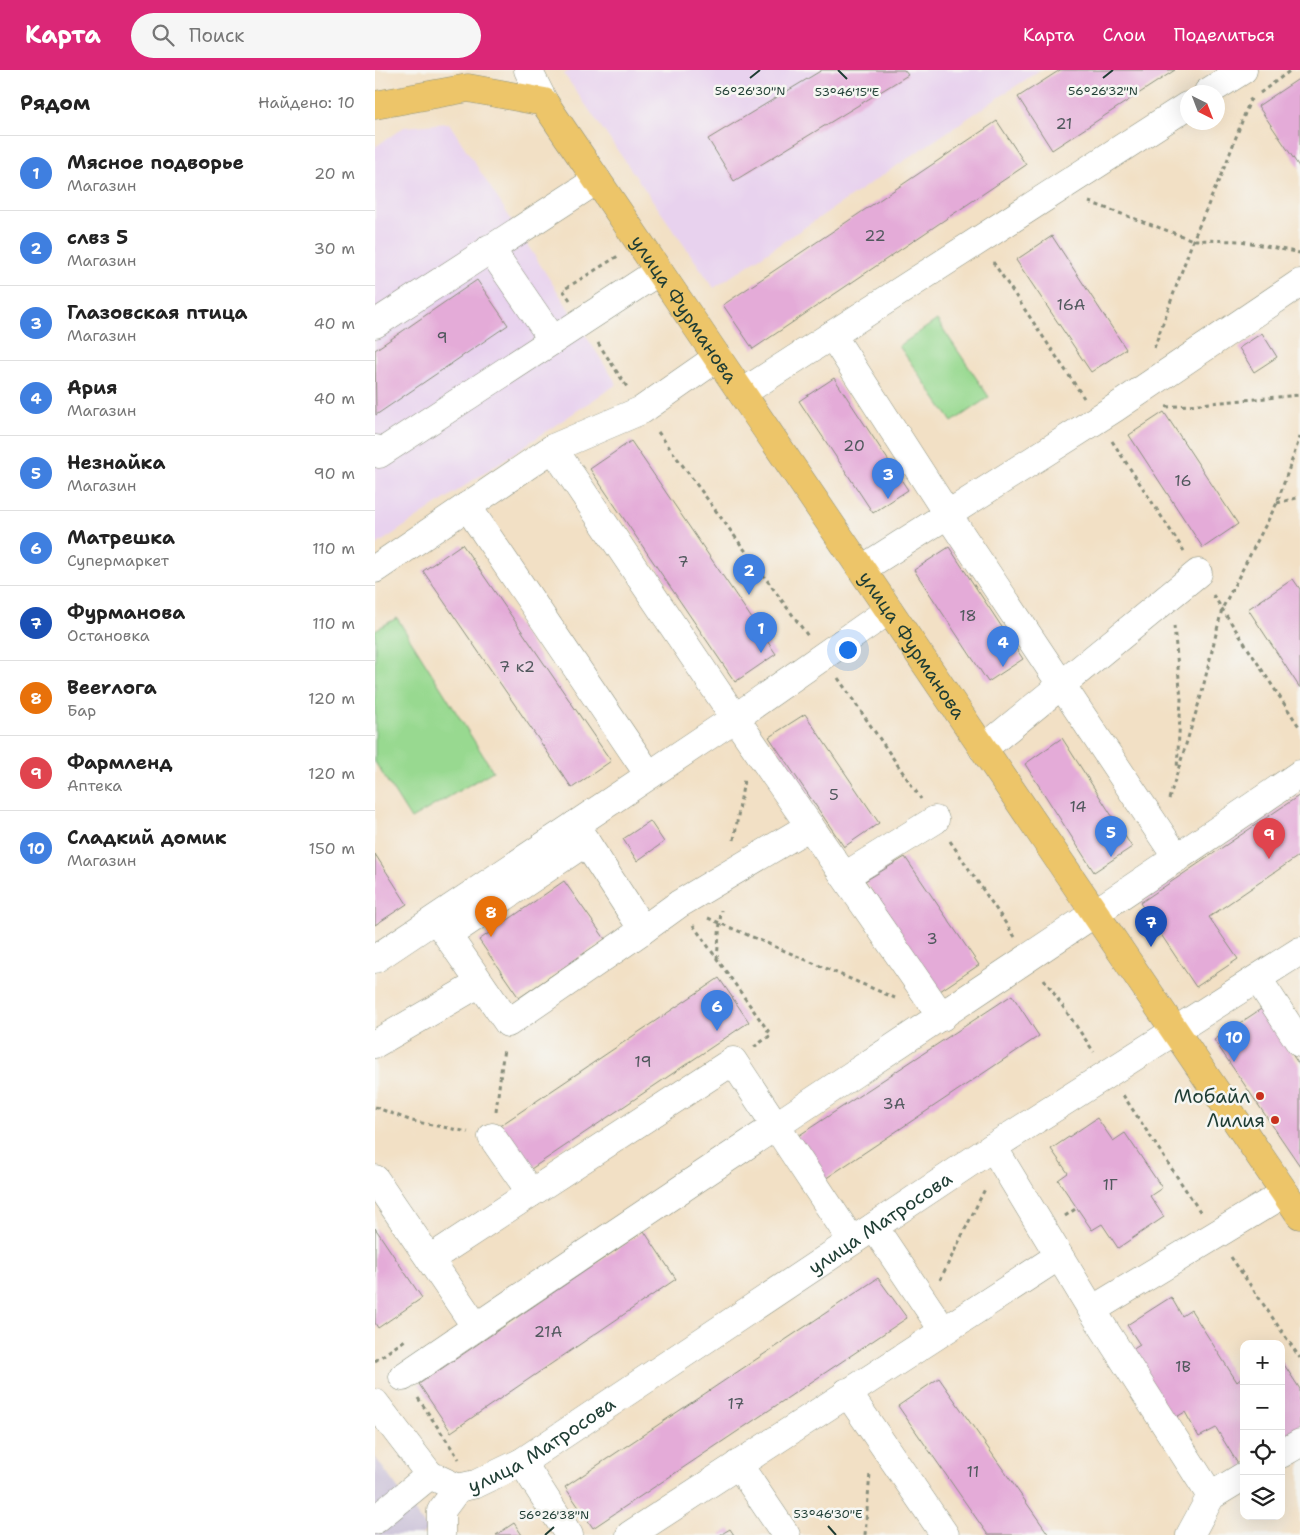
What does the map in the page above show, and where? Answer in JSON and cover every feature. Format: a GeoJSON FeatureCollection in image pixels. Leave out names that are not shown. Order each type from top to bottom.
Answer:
{"type":"FeatureCollection","features":[{"type":"Feature","properties":{"kind":"main road"},"geometry":{"type":"LineString","coordinates":[[375,105],[468,88],[544,102]]}},
{"type":"Feature","properties":{"kind":"main road","name":"улица Фурманова"},"geometry":{"type":"LineString","coordinates":[[544,102],[1300,1215]]}},
{"type":"Feature","properties":{"kind":"street","name":"улица Фурманова"},"geometry":{"type":"LineString","coordinates":[[528,70],[544,102]]}},
{"type":"Feature","properties":{"kind":"street"},"geometry":{"type":"LineString","coordinates":[[1219,85],[1243,70]]}},
{"type":"Feature","properties":{"kind":"street"},"geometry":{"type":"LineString","coordinates":[[742,393],[1180,111]]}},
{"type":"Feature","properties":{"kind":"street"},"geometry":{"type":"LineString","coordinates":[[375,324],[597,180]]}},
{"type":"Feature","properties":{"kind":"street"},"geometry":{"type":"LineString","coordinates":[[491,248],[553,340]]}},
{"type":"Feature","properties":{"kind":"street"},"geometry":{"type":"LineString","coordinates":[[375,449],[379,454],[659,271]]}},
{"type":"Feature","properties":{"kind":"street"},"geometry":{"type":"LineString","coordinates":[[862,570],[1115,408],[1300,283]]}},
{"type":"Feature","properties":{"kind":"street"},"geometry":{"type":"LineString","coordinates":[[832,335],[948,515],[1177,858]]}},
{"type":"Feature","properties":{"kind":"street"},"geometry":{"type":"LineString","coordinates":[[375,569],[553,448],[642,410],[718,357]]}},
{"type":"Feature","properties":{"kind":"street"},"geometry":{"type":"LineString","coordinates":[[553,448],[735,718],[942,1017]]}},
{"type":"Feature","properties":{"kind":"street"},"geometry":{"type":"LineString","coordinates":[[467,506],[649,775]]}},
{"type":"Feature","properties":{"kind":"street"},"geometry":{"type":"LineString","coordinates":[[983,749],[1063,686],[1189,581]]}},
{"type":"Feature","properties":{"kind":"street"},"geometry":{"type":"LineString","coordinates":[[375,959],[442,927],[581,834],[649,775],[735,718],[889,610]]}},
{"type":"Feature","properties":{"kind":"street"},"geometry":{"type":"LineString","coordinates":[[403,1377],[775,1126],[942,1017],[1300,774]]}},
{"type":"Feature","properties":{"kind":"street"},"geometry":{"type":"LineString","coordinates":[[845,876],[935,820]]}},
{"type":"Feature","properties":{"kind":"street"},"geometry":{"type":"LineString","coordinates":[[442,927],[508,1023],[679,904],[810,826]]}},
{"type":"Feature","properties":{"kind":"street"},"geometry":{"type":"LineString","coordinates":[[581,834],[643,930]]}},
{"type":"Feature","properties":{"kind":"street","name":"улица Матросова"},"geometry":{"type":"LineString","coordinates":[[467,1486],[522,1462],[993,1147],[1300,952]]}},
{"type":"Feature","properties":{"kind":"street"},"geometry":{"type":"LineString","coordinates":[[1257,979],[1300,1043]]}},
{"type":"Feature","properties":{"kind":"street"},"geometry":{"type":"LineString","coordinates":[[375,1044],[480,983]]}},
{"type":"Feature","properties":{"kind":"street"},"geometry":{"type":"LineString","coordinates":[[430,1259],[733,1061],[775,1126],[863,1234],[925,1304],[943,1330]]}},
{"type":"Feature","properties":{"kind":"street"},"geometry":{"type":"LineString","coordinates":[[492,1137],[531,1192]]}},
{"type":"Feature","properties":{"kind":"street"},"geometry":{"type":"LineString","coordinates":[[993,1147],[1092,1310],[1211,1496]]}},
{"type":"Feature","properties":{"kind":"street"},"geometry":{"type":"LineString","coordinates":[[375,1179],[476,1327]]}},
{"type":"Feature","properties":{"kind":"street"},"geometry":{"type":"LineString","coordinates":[[1092,1310],[1285,1193]]}},
{"type":"Feature","properties":{"kind":"street"},"geometry":{"type":"LineString","coordinates":[[630,1535],[847,1392],[1059,1256]]}},
{"type":"Feature","properties":{"kind":"street"},"geometry":{"type":"LineString","coordinates":[[847,1392],[945,1535]]}},
{"type":"Feature","properties":{"kind":"street"},"geometry":{"type":"LineString","coordinates":[[375,1403],[430,1475],[467,1486],[441,1511],[441,1535]]}},
{"type":"Feature","properties":{"kind":"street"},"geometry":{"type":"LineString","coordinates":[[1285,1452],[1300,1443]]}},
{"type":"Feature","properties":{"kind":"street"},"geometry":{"type":"LineString","coordinates":[[522,1462],[569,1535]]}},
{"type":"Feature","properties":{"kind":"street"},"geometry":{"type":"LineString","coordinates":[[738,1464],[786,1535]]}},
{"type":"Feature","properties":{"kind":"street"},"geometry":{"type":"LineString","coordinates":[[375,1520],[430,1475]]}},
{"type":"Feature","properties":{"kind":"street"},"geometry":{"type":"LineString","coordinates":[[1190,1535],[1211,1496],[1240,1478]]}},
{"type":"Feature","properties":{"kind":"path"},"geometry":{"type":"LineString","coordinates":[[1153,352],[1193,240],[1251,100],[1291,70]]}},
{"type":"Feature","properties":{"kind":"path"},"geometry":{"type":"LineString","coordinates":[[563,290],[640,242]]}},
{"type":"Feature","properties":{"kind":"path"},"geometry":{"type":"LineString","coordinates":[[1164,407],[1300,395]]}},
{"type":"Feature","properties":{"kind":"path"},"geometry":{"type":"LineString","coordinates":[[1159,831],[1201,696],[1222,609],[1277,503],[1300,437]]}},
{"type":"Feature","properties":{"kind":"path"},"geometry":{"type":"LineString","coordinates":[[1277,503],[1300,497]]}},
{"type":"Feature","properties":{"kind":"path"},"geometry":{"type":"LineString","coordinates":[[1177,774],[1181,699],[1174,625],[1189,581]]}},
{"type":"Feature","properties":{"kind":"path"},"geometry":{"type":"LineString","coordinates":[[679,904],[791,955],[898,998]]}},
{"type":"Feature","properties":{"kind":"path"},"geometry":{"type":"LineString","coordinates":[[679,904],[771,1035],[733,1061]]}},
{"type":"Feature","properties":{"kind":"path"},"geometry":{"type":"LineString","coordinates":[[375,1107],[412,1122],[492,1137],[508,1023]]}},
{"type":"Feature","properties":{"kind":"path"},"geometry":{"type":"LineString","coordinates":[[925,1304],[941,1278],[996,1167],[993,1147]]}},
{"type":"Feature","properties":{"kind":"path"},"geometry":{"type":"LineString","coordinates":[[403,1377],[467,1486]]}},
{"type":"Feature","properties":{"kind":"path"},"geometry":{"type":"LineString","coordinates":[[865,1535],[871,1472],[884,1446]]}},
{"type":"Feature","properties":{"kind":"shaded area"},"geometry":{"type":"Polygon","coordinates":[[[571,70],[1040,70],[714,288],[564,74],[571,70]]]}},
{"type":"Feature","properties":{"kind":"shaded area"},"geometry":{"type":"Polygon","coordinates":[[[449,123],[617,384],[375,546],[375,147],[404,127],[449,123]]]}},
{"type":"Feature","properties":{"kind":"shaded area"},"geometry":{"type":"Polygon","coordinates":[[[375,1457],[428,1530],[421,1535],[375,1535],[375,1457]]]}},
{"type":"Feature","properties":{"kind":"green space"},"geometry":{"type":"Polygon","coordinates":[[[937,320],[989,397],[952,422],[899,346],[937,320]]]}},
{"type":"Feature","properties":{"kind":"green space"},"geometry":{"type":"Polygon","coordinates":[[[397,618],[493,771],[411,819],[375,762],[375,630],[397,618]]]}},
{"type":"Feature","properties":{"kind":"building"},"geometry":{"type":"Polygon","coordinates":[[[822,70],[904,70],[908,75],[734,181],[708,139],[822,70]]]}},
{"type":"Feature","properties":{"kind":"building"},"geometry":{"type":"Polygon","coordinates":[[[1060,70],[1175,70],[1052,150],[1018,97],[1060,70]]]}},
{"type":"Feature","properties":{"kind":"building"},"geometry":{"type":"Polygon","coordinates":[[[1300,78],[1300,168],[1258,106],[1300,78]]]}},
{"type":"Feature","properties":{"kind":"building"},"geometry":{"type":"Polygon","coordinates":[[[997,121],[1026,165],[753,349],[723,305],[997,121]]]}},
{"type":"Feature","properties":{"kind":"building"},"geometry":{"type":"Polygon","coordinates":[[[1052,236],[1126,349],[1091,372],[1016,260],[1052,236]]]}},
{"type":"Feature","properties":{"kind":"building"},"geometry":{"type":"Polygon","coordinates":[[[477,280],[508,325],[376,415],[375,350],[477,280]]]}},
{"type":"Feature","properties":{"kind":"building"},"geometry":{"type":"Polygon","coordinates":[[[1262,333],[1277,357],[1254,372],[1239,348],[1262,333]]]}},
{"type":"Feature","properties":{"kind":"building"},"geometry":{"type":"Polygon","coordinates":[[[834,378],[908,490],[873,513],[799,401],[834,378]]]}},
{"type":"Feature","properties":{"kind":"building"},"geometry":{"type":"Polygon","coordinates":[[[1164,412],[1238,524],[1203,548],[1129,435],[1164,412]]]}},
{"type":"Feature","properties":{"kind":"building"},"geometry":{"type":"Polygon","coordinates":[[[631,441],[776,654],[735,682],[590,469],[631,441]]]}},
{"type":"Feature","properties":{"kind":"building"},"geometry":{"type":"Polygon","coordinates":[[[462,544],[611,761],[572,788],[423,571],[462,544]]]}},
{"type":"Feature","properties":{"kind":"building"},"geometry":{"type":"Polygon","coordinates":[[[949,547],[1023,659],[988,682],[914,570],[949,547]]]}},
{"type":"Feature","properties":{"kind":"building"},"geometry":{"type":"Polygon","coordinates":[[[1293,579],[1300,589],[1300,688],[1248,609],[1293,579]]]}},
{"type":"Feature","properties":{"kind":"building"},"geometry":{"type":"Polygon","coordinates":[[[805,714],[879,823],[844,847],[769,737],[805,714]]]}},
{"type":"Feature","properties":{"kind":"building"},"geometry":{"type":"Polygon","coordinates":[[[1062,738],[1132,847],[1094,872],[1025,764],[1062,738]]]}},
{"type":"Feature","properties":{"kind":"building"},"geometry":{"type":"Polygon","coordinates":[[[1300,795],[1300,855],[1209,917],[1238,959],[1196,987],[1140,903],[1300,795]]]}},
{"type":"Feature","properties":{"kind":"building"},"geometry":{"type":"Polygon","coordinates":[[[650,821],[664,842],[637,861],[623,839],[650,821]]]}},
{"type":"Feature","properties":{"kind":"building"},"geometry":{"type":"Polygon","coordinates":[[[375,854],[407,904],[375,925],[375,854]]]}},
{"type":"Feature","properties":{"kind":"building"},"geometry":{"type":"Polygon","coordinates":[[[905,857],[979,965],[940,991],[865,881],[905,857]]]}},
{"type":"Feature","properties":{"kind":"building"},"geometry":{"type":"Polygon","coordinates":[[[564,881],[605,939],[519,998],[479,940],[564,881]]]}},
{"type":"Feature","properties":{"kind":"building"},"geometry":{"type":"Polygon","coordinates":[[[719,978],[749,1022],[528,1171],[498,1127],[719,978]]]}},
{"type":"Feature","properties":{"kind":"building"},"geometry":{"type":"Polygon","coordinates":[[[1012,995],[1039,1036],[819,1183],[792,1140],[1012,995]]]}},
{"type":"Feature","properties":{"kind":"building"},"geometry":{"type":"Polygon","coordinates":[[[1261,1009],[1300,1066],[1300,1166],[1214,1040],[1261,1009]]]}},
{"type":"Feature","properties":{"kind":"building"},"geometry":{"type":"Polygon","coordinates":[[[1097,1118],[1113,1141],[1125,1133],[1162,1188],[1150,1196],[1164,1217],[1118,1248],[1102,1224],[1092,1230],[1058,1180],[1068,1173],[1051,1149],[1097,1118]]]}},
{"type":"Feature","properties":{"kind":"building"},"geometry":{"type":"Polygon","coordinates":[[[375,1228],[422,1298],[378,1328],[375,1323],[375,1228]]]}},
{"type":"Feature","properties":{"kind":"building"},"geometry":{"type":"Polygon","coordinates":[[[644,1231],[676,1279],[451,1432],[419,1384],[644,1231]]]}},
{"type":"Feature","properties":{"kind":"building"},"geometry":{"type":"Polygon","coordinates":[[[878,1278],[907,1318],[593,1528],[565,1487],[878,1278]]]}},
{"type":"Feature","properties":{"kind":"building"},"geometry":{"type":"Polygon","coordinates":[[[1171,1297],[1182,1316],[1191,1310],[1237,1382],[1240,1379],[1240,1467],[1216,1428],[1199,1437],[1185,1412],[1173,1419],[1130,1351],[1140,1345],[1127,1325],[1171,1297]]]}},
{"type":"Feature","properties":{"kind":"building"},"geometry":{"type":"Polygon","coordinates":[[[1285,1366],[1300,1389],[1300,1434],[1285,1443],[1285,1366]]]}},
{"type":"Feature","properties":{"kind":"building"},"geometry":{"type":"Polygon","coordinates":[[[939,1378],[1049,1535],[988,1535],[898,1406],[939,1378]]]}},
{"type":"Feature","properties":{"kind":"building"},"geometry":{"type":"Polygon","coordinates":[[[514,1523],[522,1535],[496,1535],[514,1523]]]}},
{"type":"Feature","properties":{"kind":"building"},"geometry":{"type":"Polygon","coordinates":[[[730,1529],[734,1535],[720,1535],[730,1529]]]}},
{"type":"Feature","properties":{"kind":"place","name":"Глазовская птица"},"geometry":{"type":"Point","coordinates":[888,499]}},
{"type":"Feature","properties":{"kind":"place","name":"слвз 5"},"geometry":{"type":"Point","coordinates":[749,595]}},
{"type":"Feature","properties":{"kind":"place","name":"Мясное подворье"},"geometry":{"type":"Point","coordinates":[761,653]}},
{"type":"Feature","properties":{"kind":"place","name":"Ария"},"geometry":{"type":"Point","coordinates":[1003,667]}},
{"type":"Feature","properties":{"kind":"place","name":"Незнайка"},"geometry":{"type":"Point","coordinates":[1111,857]}},
{"type":"Feature","properties":{"kind":"place","name":"Фармленд"},"geometry":{"type":"Point","coordinates":[1269,859]}},
{"type":"Feature","properties":{"kind":"place","name":"Beerлога"},"geometry":{"type":"Point","coordinates":[491,937]}},
{"type":"Feature","properties":{"kind":"place","name":"Фурманова"},"geometry":{"type":"Point","coordinates":[1151,947]}},
{"type":"Feature","properties":{"kind":"place","name":"Матрешка"},"geometry":{"type":"Point","coordinates":[717,1031]}},
{"type":"Feature","properties":{"kind":"place","name":"Сладкий домик"},"geometry":{"type":"Point","coordinates":[1234,1062]}},
{"type":"Feature","properties":{"kind":"place","name":"Мобайл"},"geometry":{"type":"Point","coordinates":[1260,1096]}},
{"type":"Feature","properties":{"kind":"place","name":"Лилия"},"geometry":{"type":"Point","coordinates":[1275,1120]}}]}
